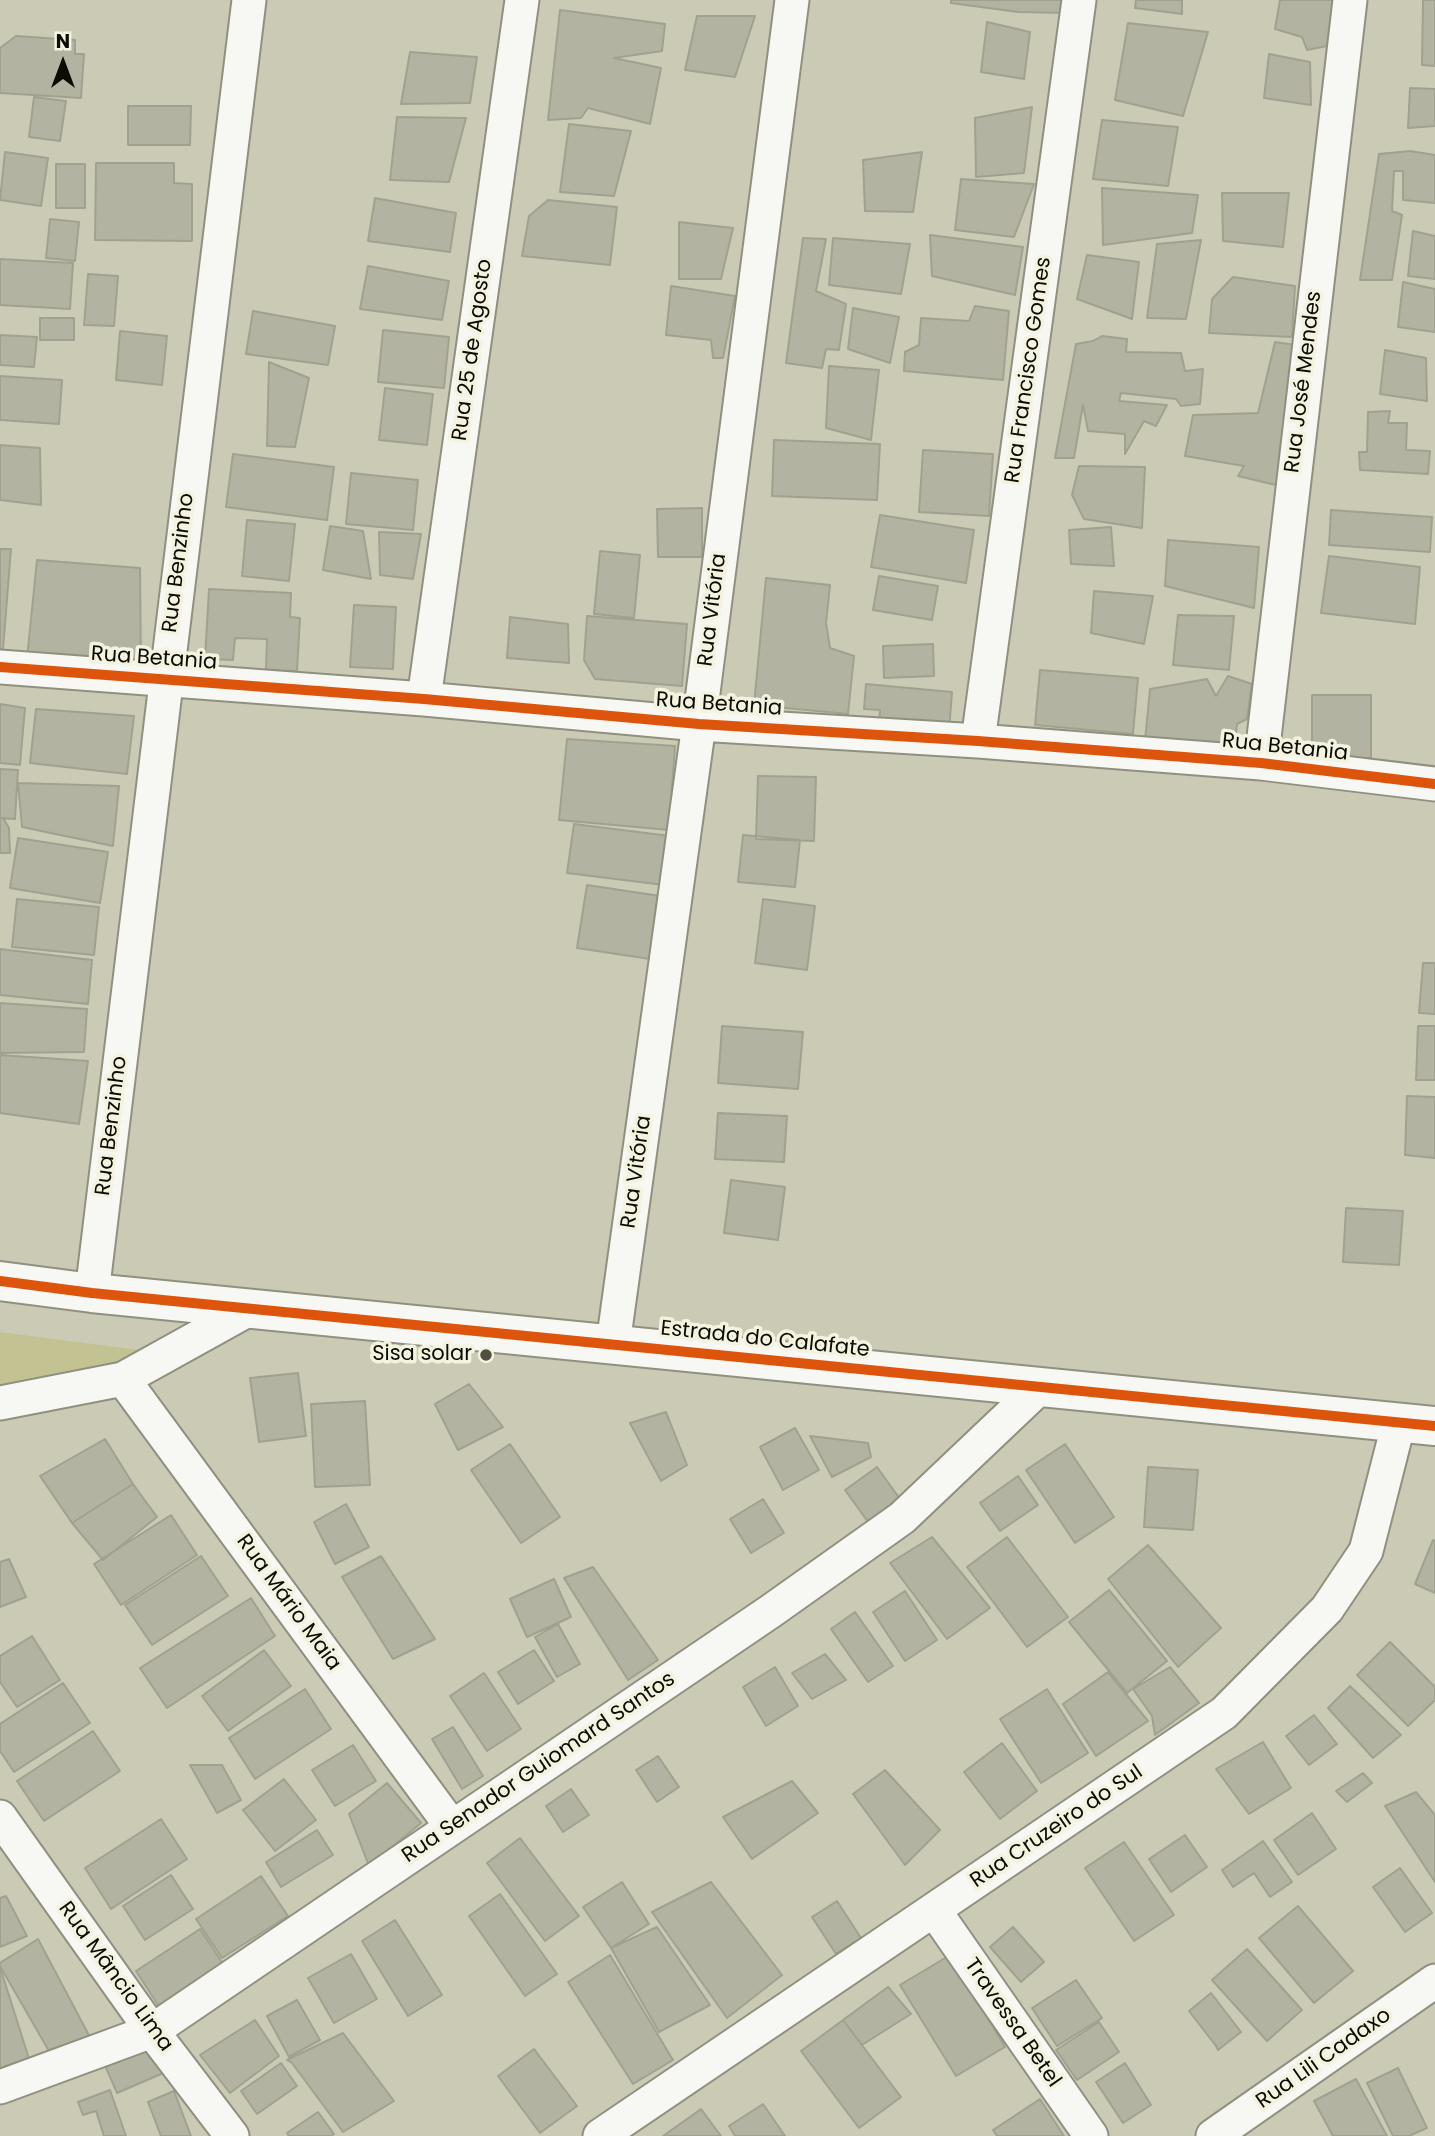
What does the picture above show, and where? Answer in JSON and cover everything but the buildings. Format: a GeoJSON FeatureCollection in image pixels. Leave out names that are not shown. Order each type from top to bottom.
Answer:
{"type":"FeatureCollection","features":[{"type":"Feature","properties":{"kind":"street","name":"Rua Benzinho"},"geometry":{"type":"LineString","coordinates":[[92,1293],[248,0]]}},
{"type":"Feature","properties":{"kind":"street","name":"Rua 25 de Agosto"},"geometry":{"type":"LineString","coordinates":[[424,699],[522,0]]}},
{"type":"Feature","properties":{"kind":"street","name":"Rua Vitória"},"geometry":{"type":"LineString","coordinates":[[613,1344],[699,723],[792,0]]}},
{"type":"Feature","properties":{"kind":"street","name":"Rua Francisco Gomes"},"geometry":{"type":"LineString","coordinates":[[978,741],[1079,0]]}},
{"type":"Feature","properties":{"kind":"street","name":"Rua José Mendes"},"geometry":{"type":"LineString","coordinates":[[1261,763],[1350,0]]}},
{"type":"Feature","properties":{"kind":"street","name":"Rua Betania"},"geometry":{"type":"LineString","coordinates":[[0,667],[699,723],[1261,763],[1435,784]]}},
{"type":"Feature","properties":{"kind":"street","name":"Estrada do Calafate"},"geometry":{"type":"LineString","coordinates":[[0,1281],[92,1293],[1417,1424]]}},
{"type":"Feature","properties":{"kind":"street"},"geometry":{"type":"LineString","coordinates":[[0,1403],[123,1379],[251,1308]]}},
{"type":"Feature","properties":{"kind":"street","name":"Rua Mário Maia"},"geometry":{"type":"LineString","coordinates":[[123,1379],[452,1827]]}},
{"type":"Feature","properties":{"kind":"street","name":"Rua Senador Guiomard Santos"},"geometry":{"type":"LineString","coordinates":[[0,2087],[152,2031],[771,1611],[902,1518],[1040,1387]]}},
{"type":"Feature","properties":{"kind":"street","name":"Rua Cruzeiro do Sul"},"geometry":{"type":"LineString","coordinates":[[600,2136],[1224,1713],[1327,1609],[1366,1551],[1417,1424]]}},
{"type":"Feature","properties":{"kind":"street","name":"Rua Mâncio Lima"},"geometry":{"type":"LineString","coordinates":[[0,1817],[152,2031],[232,2136]]}},
{"type":"Feature","properties":{"kind":"street","name":"Travessa Betel"},"geometry":{"type":"LineString","coordinates":[[934,1910],[1091,2136]]}},
{"type":"Feature","properties":{"kind":"street","name":"Rua Lili Cadaxo"},"geometry":{"type":"LineString","coordinates":[[1213,2136],[1435,1981]]}},
{"type":"Feature","properties":{"kind":"green space"},"geometry":{"type":"Polygon","coordinates":[[[0,1332],[147,1351],[106,1377],[0,1400],[0,1332]]]}},
{"type":"Feature","properties":{"kind":"cycle path"},"geometry":{"type":"LineString","coordinates":[[0,667],[424,699],[699,724],[978,741],[1261,763],[1435,784]]}},
{"type":"Feature","properties":{"kind":"cycle path"},"geometry":{"type":"LineString","coordinates":[[0,1281],[92,1293],[1435,1426]]}},
{"type":"Feature","properties":{"kind":"place","name":"Sisa solar"},"geometry":{"type":"Point","coordinates":[486,1355]}}]}
